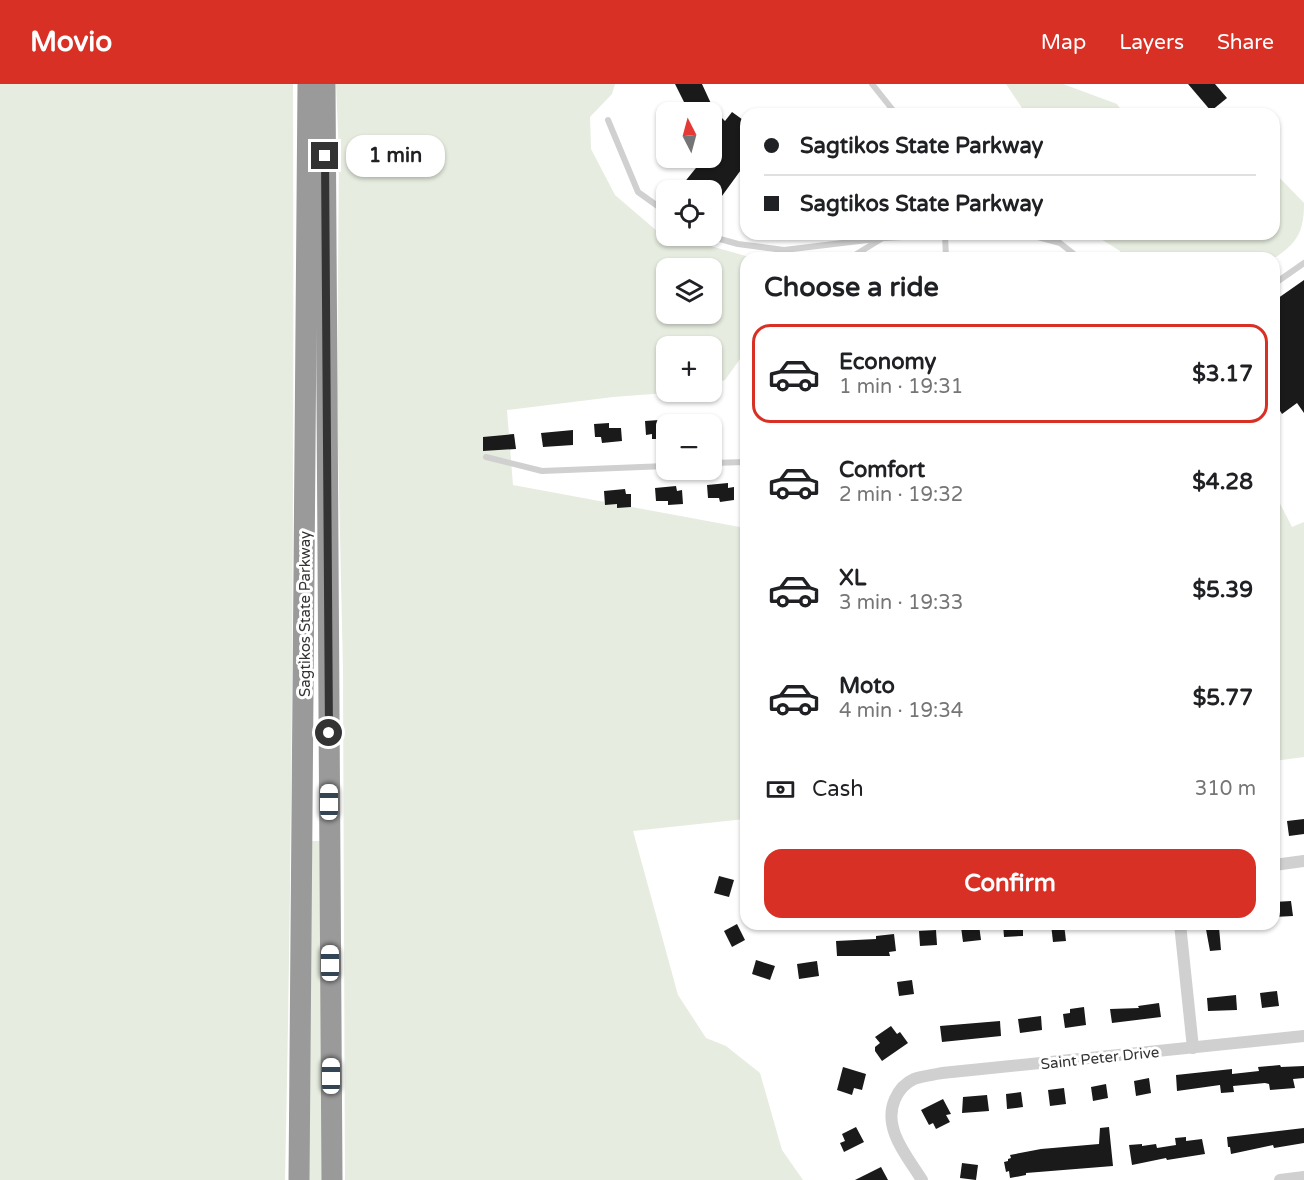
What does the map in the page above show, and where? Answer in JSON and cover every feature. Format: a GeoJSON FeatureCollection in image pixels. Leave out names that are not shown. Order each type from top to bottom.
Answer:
{"type":"FeatureCollection","features":[{"type":"Feature","properties":{"kind":"highway","name":"Sagtikos State Parkway"},"geometry":{"type":"LineString","coordinates":[[299,1180],[308,84]]}},
{"type":"Feature","properties":{"kind":"highway","name":"Sagtikos State Parkway"},"geometry":{"type":"LineString","coordinates":[[325,84],[332,1180]]}},
{"type":"Feature","properties":{"kind":"street"},"geometry":{"type":"LineString","coordinates":[[1280,864],[1304,861]]}},
{"type":"Feature","properties":{"kind":"street"},"geometry":{"type":"LineString","coordinates":[[1181,930],[1193,1048]]}},
{"type":"Feature","properties":{"kind":"street","name":"Saint Peter Drive"},"geometry":{"type":"LineString","coordinates":[[922,1180],[896,1138],[891,1122],[893,1104],[899,1090],[913,1079],[1304,1036]]}},
{"type":"Feature","properties":{"kind":"street"},"geometry":{"type":"LineString","coordinates":[[1280,1180],[1304,1177]]}},
{"type":"Feature","properties":{"kind":"lane"},"geometry":{"type":"LineString","coordinates":[[872,84],[891,108]]}},
{"type":"Feature","properties":{"kind":"lane"},"geometry":{"type":"LineString","coordinates":[[608,120],[638,192],[656,205]]}},
{"type":"Feature","properties":{"kind":"lane"},"geometry":{"type":"LineString","coordinates":[[722,240],[784,250],[867,240]]}},
{"type":"Feature","properties":{"kind":"lane"},"geometry":{"type":"LineString","coordinates":[[860,252],[881,240]]}},
{"type":"Feature","properties":{"kind":"lane"},"geometry":{"type":"LineString","coordinates":[[1049,240],[1060,243],[1071,252]]}},
{"type":"Feature","properties":{"kind":"lane"},"geometry":{"type":"LineString","coordinates":[[1280,280],[1304,263]]}},
{"type":"Feature","properties":{"kind":"lane"},"geometry":{"type":"LineString","coordinates":[[486,457],[542,471],[656,465]]}},
{"type":"Feature","properties":{"kind":"lane"},"geometry":{"type":"LineString","coordinates":[[722,463],[740,462]]}},
{"type":"Feature","properties":{"kind":"shaded area"},"geometry":{"type":"Polygon","coordinates":[[[0,84],[293,84],[290,906],[285,1180],[0,1180],[0,84]]]}},
{"type":"Feature","properties":{"kind":"shaded area"},"geometry":{"type":"Polygon","coordinates":[[[336,84],[615,84],[612,94],[590,117],[591,149],[615,195],[656,230],[656,246],[710,246],[740,254],[740,359],[722,381],[722,336],[656,336],[656,394],[507,410],[513,485],[740,527],[740,820],[633,831],[678,995],[706,1038],[726,1046],[760,1073],[782,1150],[803,1180],[345,1180],[343,670],[337,398],[339,154],[336,84]]]}},
{"type":"Feature","properties":{"kind":"shaded area"},"geometry":{"type":"Polygon","coordinates":[[[1006,84],[1063,84],[1117,104],[1120,108],[1022,108],[1006,84]]]}},
{"type":"Feature","properties":{"kind":"shaded area"},"geometry":{"type":"Polygon","coordinates":[[[1280,178],[1304,203],[1299,234],[1280,254],[1280,252],[1120,251],[1103,240],[1280,240],[1280,178]]]}},
{"type":"Feature","properties":{"kind":"shaded area"},"geometry":{"type":"Polygon","coordinates":[[[1280,504],[1292,527],[1304,522],[1304,757],[1280,760],[1280,504]]]}},
{"type":"Feature","properties":{"kind":"shaded area"},"geometry":{"type":"Polygon","coordinates":[[[309,841],[323,841],[324,1180],[306,1180],[309,841]]]}},
{"type":"Feature","properties":{"kind":"building"},"geometry":{"type":"Polygon","coordinates":[[[675,84],[702,84],[710,102],[684,102],[675,84]]]}},
{"type":"Feature","properties":{"kind":"building"},"geometry":{"type":"Polygon","coordinates":[[[1188,84],[1215,84],[1227,98],[1215,108],[1208,108],[1188,84]]]}},
{"type":"Feature","properties":{"kind":"building"},"geometry":{"type":"Polygon","coordinates":[[[732,112],[740,118],[740,171],[722,196],[722,180],[686,180],[696,168],[722,168],[722,118],[725,121],[732,112]]]}},
{"type":"Feature","properties":{"kind":"building"},"geometry":{"type":"Polygon","coordinates":[[[1304,280],[1304,413],[1297,403],[1282,414],[1280,411],[1280,297],[1304,280]]]}},
{"type":"Feature","properties":{"kind":"building"},"geometry":{"type":"Polygon","coordinates":[[[656,420],[656,439],[652,439],[652,434],[646,435],[645,421],[656,420]]]}},
{"type":"Feature","properties":{"kind":"building"},"geometry":{"type":"Polygon","coordinates":[[[609,423],[609,428],[621,428],[622,441],[602,443],[601,437],[595,437],[594,424],[609,423]]]}},
{"type":"Feature","properties":{"kind":"building"},"geometry":{"type":"Polygon","coordinates":[[[573,430],[573,445],[543,447],[541,433],[573,430]]]}},
{"type":"Feature","properties":{"kind":"building"},"geometry":{"type":"Polygon","coordinates":[[[514,434],[516,449],[483,451],[483,437],[514,434]]]}},
{"type":"Feature","properties":{"kind":"building"},"geometry":{"type":"Polygon","coordinates":[[[728,483],[728,488],[734,487],[734,500],[720,502],[719,498],[708,498],[707,485],[728,483]]]}},
{"type":"Feature","properties":{"kind":"building"},"geometry":{"type":"Polygon","coordinates":[[[676,486],[677,491],[682,490],[683,504],[668,505],[668,501],[656,501],[655,488],[676,486]]]}},
{"type":"Feature","properties":{"kind":"building"},"geometry":{"type":"Polygon","coordinates":[[[625,489],[626,494],[631,494],[631,507],[617,508],[617,504],[605,505],[604,491],[625,489]]]}},
{"type":"Feature","properties":{"kind":"building"},"geometry":{"type":"Polygon","coordinates":[[[1304,819],[1304,834],[1289,836],[1287,821],[1304,819]]]}},
{"type":"Feature","properties":{"kind":"building"},"geometry":{"type":"Polygon","coordinates":[[[719,876],[734,880],[729,897],[714,893],[719,876]]]}},
{"type":"Feature","properties":{"kind":"building"},"geometry":{"type":"Polygon","coordinates":[[[1291,901],[1293,916],[1280,917],[1280,902],[1291,901]]]}},
{"type":"Feature","properties":{"kind":"building"},"geometry":{"type":"Polygon","coordinates":[[[737,924],[745,940],[732,947],[724,931],[737,924]]]}},
{"type":"Feature","properties":{"kind":"building"},"geometry":{"type":"Polygon","coordinates":[[[936,930],[937,945],[920,946],[919,931],[936,930]]]}},
{"type":"Feature","properties":{"kind":"building"},"geometry":{"type":"Polygon","coordinates":[[[961,930],[980,930],[981,940],[963,942],[961,930]]]}},
{"type":"Feature","properties":{"kind":"building"},"geometry":{"type":"Polygon","coordinates":[[[1003,930],[1023,930],[1023,936],[1004,937],[1003,930]]]}},
{"type":"Feature","properties":{"kind":"building"},"geometry":{"type":"Polygon","coordinates":[[[1052,930],[1065,930],[1066,941],[1053,942],[1052,930]]]}},
{"type":"Feature","properties":{"kind":"building"},"geometry":{"type":"Polygon","coordinates":[[[1206,930],[1219,930],[1221,950],[1210,951],[1206,930]]]}},
{"type":"Feature","properties":{"kind":"building"},"geometry":{"type":"Polygon","coordinates":[[[894,934],[896,951],[889,952],[890,956],[837,956],[836,941],[876,939],[876,936],[894,934]]]}},
{"type":"Feature","properties":{"kind":"building"},"geometry":{"type":"Polygon","coordinates":[[[756,960],[775,966],[770,980],[752,974],[756,960]]]}},
{"type":"Feature","properties":{"kind":"building"},"geometry":{"type":"Polygon","coordinates":[[[817,961],[819,976],[799,979],[797,964],[817,961]]]}},
{"type":"Feature","properties":{"kind":"building"},"geometry":{"type":"Polygon","coordinates":[[[912,980],[914,994],[899,996],[897,982],[912,980]]]}},
{"type":"Feature","properties":{"kind":"building"},"geometry":{"type":"Polygon","coordinates":[[[1277,991],[1279,1006],[1262,1008],[1260,993],[1277,991]]]}},
{"type":"Feature","properties":{"kind":"building"},"geometry":{"type":"Polygon","coordinates":[[[1236,995],[1237,1010],[1208,1011],[1207,998],[1236,995]]]}},
{"type":"Feature","properties":{"kind":"building"},"geometry":{"type":"Polygon","coordinates":[[[1159,1003],[1161,1017],[1112,1023],[1110,1009],[1139,1008],[1138,1006],[1159,1003]]]}},
{"type":"Feature","properties":{"kind":"building"},"geometry":{"type":"Polygon","coordinates":[[[1084,1007],[1086,1025],[1065,1028],[1063,1014],[1070,1013],[1070,1009],[1084,1007]]]}},
{"type":"Feature","properties":{"kind":"building"},"geometry":{"type":"Polygon","coordinates":[[[1041,1016],[1042,1030],[1020,1033],[1018,1019],[1041,1016]]]}},
{"type":"Feature","properties":{"kind":"building"},"geometry":{"type":"Polygon","coordinates":[[[1000,1021],[1001,1036],[942,1042],[940,1026],[1000,1021]]]}},
{"type":"Feature","properties":{"kind":"building"},"geometry":{"type":"Polygon","coordinates":[[[891,1026],[897,1034],[900,1032],[908,1043],[882,1061],[875,1051],[875,1047],[880,1043],[875,1037],[891,1026]]]}},
{"type":"Feature","properties":{"kind":"building"},"geometry":{"type":"Polygon","coordinates":[[[1280,1065],[1281,1067],[1304,1066],[1304,1078],[1293,1079],[1295,1088],[1270,1090],[1269,1084],[1265,1083],[1233,1086],[1234,1092],[1221,1093],[1220,1085],[1177,1091],[1176,1075],[1232,1069],[1232,1074],[1259,1071],[1258,1067],[1280,1065]]]}},
{"type":"Feature","properties":{"kind":"building"},"geometry":{"type":"Polygon","coordinates":[[[843,1067],[866,1074],[862,1090],[854,1088],[852,1095],[837,1090],[843,1067]]]}},
{"type":"Feature","properties":{"kind":"building"},"geometry":{"type":"Polygon","coordinates":[[[1149,1078],[1151,1093],[1136,1096],[1134,1081],[1149,1078]]]}},
{"type":"Feature","properties":{"kind":"building"},"geometry":{"type":"Polygon","coordinates":[[[1106,1084],[1108,1098],[1093,1101],[1091,1087],[1106,1084]]]}},
{"type":"Feature","properties":{"kind":"building"},"geometry":{"type":"Polygon","coordinates":[[[1064,1088],[1066,1104],[1050,1106],[1048,1090],[1064,1088]]]}},
{"type":"Feature","properties":{"kind":"building"},"geometry":{"type":"Polygon","coordinates":[[[1021,1092],[1023,1107],[1007,1109],[1006,1094],[1021,1092]]]}},
{"type":"Feature","properties":{"kind":"building"},"geometry":{"type":"Polygon","coordinates":[[[987,1095],[989,1111],[962,1113],[963,1097],[987,1095]]]}},
{"type":"Feature","properties":{"kind":"building"},"geometry":{"type":"Polygon","coordinates":[[[943,1099],[951,1114],[946,1115],[950,1122],[936,1129],[933,1123],[929,1125],[921,1110],[943,1099]]]}},
{"type":"Feature","properties":{"kind":"building"},"geometry":{"type":"Polygon","coordinates":[[[856,1127],[864,1142],[844,1152],[840,1143],[845,1141],[842,1134],[856,1127]]]}},
{"type":"Feature","properties":{"kind":"building"},"geometry":{"type":"Polygon","coordinates":[[[1109,1127],[1113,1166],[1026,1173],[1026,1175],[1010,1178],[1009,1171],[1006,1172],[1004,1162],[1011,1158],[1010,1155],[1041,1149],[1099,1144],[1100,1128],[1109,1127]]]}},
{"type":"Feature","properties":{"kind":"building"},"geometry":{"type":"Polygon","coordinates":[[[1304,1128],[1304,1143],[1274,1148],[1273,1145],[1231,1154],[1230,1147],[1228,1147],[1227,1137],[1304,1128]]]}},
{"type":"Feature","properties":{"kind":"building"},"geometry":{"type":"Polygon","coordinates":[[[1186,1137],[1186,1141],[1202,1139],[1205,1154],[1167,1160],[1166,1158],[1132,1165],[1129,1145],[1156,1144],[1157,1148],[1176,1145],[1175,1138],[1186,1137]]]}},
{"type":"Feature","properties":{"kind":"building"},"geometry":{"type":"Polygon","coordinates":[[[962,1163],[978,1165],[976,1180],[960,1178],[962,1163]]]}},
{"type":"Feature","properties":{"kind":"building"},"geometry":{"type":"Polygon","coordinates":[[[881,1167],[888,1180],[855,1180],[881,1167]]]}},
{"type":"Feature","properties":{"kind":"route"},"geometry":{"type":"LineString","coordinates":[[325,156],[329,733]]}}]}
